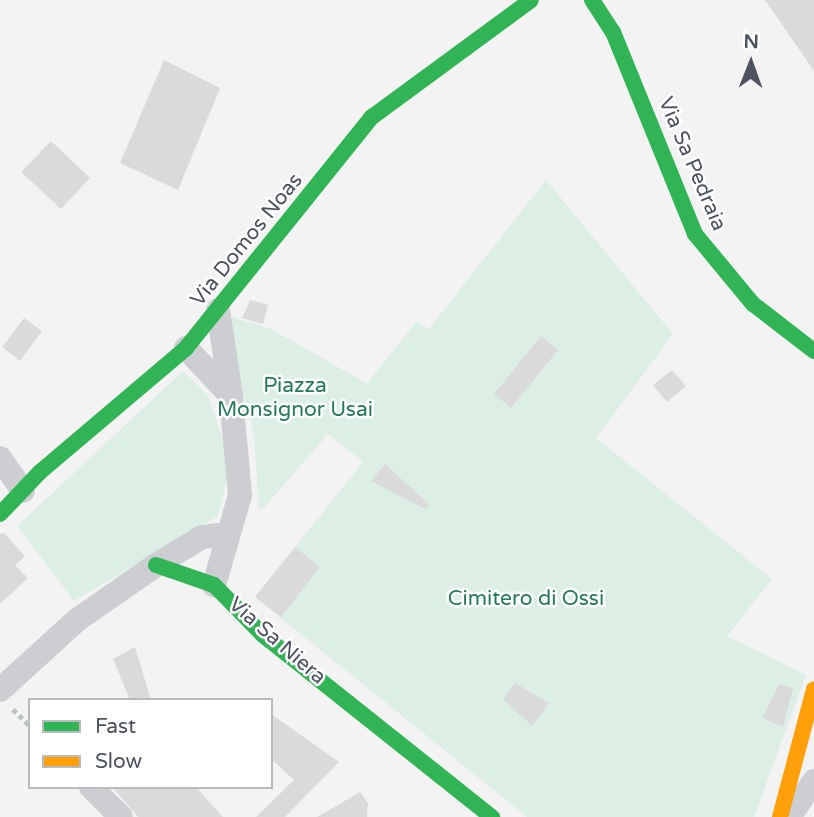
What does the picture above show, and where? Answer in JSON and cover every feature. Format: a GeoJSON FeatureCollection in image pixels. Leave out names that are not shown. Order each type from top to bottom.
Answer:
{"type":"FeatureCollection","features":[{"type":"Feature","properties":{"kind":"street","name":"Via Domos Noas"},"geometry":{"type":"LineString","coordinates":[[0,514],[186,348],[372,117],[531,0]]}},
{"type":"Feature","properties":{"kind":"street","name":"Via Sa Pedraia"},"geometry":{"type":"LineString","coordinates":[[592,0],[612,32],[695,234],[753,304],[814,352]]}},
{"type":"Feature","properties":{"kind":"street","name":"Via Sa Niera"},"geometry":{"type":"LineString","coordinates":[[218,310],[231,396],[240,495],[226,534],[214,585],[263,635],[492,817]]}},
{"type":"Feature","properties":{"kind":"street"},"geometry":{"type":"LineString","coordinates":[[186,348],[231,396]]}},
{"type":"Feature","properties":{"kind":"street"},"geometry":{"type":"LineString","coordinates":[[0,458],[23,491]]}},
{"type":"Feature","properties":{"kind":"street"},"geometry":{"type":"LineString","coordinates":[[0,690],[77,620],[156,565],[202,537],[226,534]]}},
{"type":"Feature","properties":{"kind":"street"},"geometry":{"type":"LineString","coordinates":[[156,565],[214,585]]}},
{"type":"Feature","properties":{"kind":"street"},"geometry":{"type":"LineString","coordinates":[[780,817],[814,689]]}},
{"type":"Feature","properties":{"kind":"street"},"geometry":{"type":"LineString","coordinates":[[789,817],[814,781]]}},
{"type":"Feature","properties":{"kind":"street"},"geometry":{"type":"LineString","coordinates":[[93,789],[121,817]]}},
{"type":"Feature","properties":{"kind":"green space","name":"Cimitero di Ossi"},"geometry":{"type":"Polygon","coordinates":[[[546,180],[673,334],[596,438],[772,579],[727,636],[806,675],[754,817],[527,817],[255,597],[363,462],[328,434],[263,509],[259,508],[254,435],[230,339],[232,317],[271,329],[366,383],[364,387],[417,321],[428,330],[546,180]]]}},
{"type":"Feature","properties":{"kind":"green space"},"geometry":{"type":"Polygon","coordinates":[[[183,371],[208,395],[222,436],[228,474],[218,516],[74,601],[17,526],[183,371]]]}},
{"type":"Feature","properties":{"kind":"building"},"geometry":{"type":"Polygon","coordinates":[[[765,0],[814,0],[814,71],[765,0]]]}},
{"type":"Feature","properties":{"kind":"building"},"geometry":{"type":"Polygon","coordinates":[[[164,60],[220,88],[178,190],[120,163],[164,60]]]}},
{"type":"Feature","properties":{"kind":"building"},"geometry":{"type":"Polygon","coordinates":[[[51,141],[90,178],[61,209],[21,172],[51,141]]]}},
{"type":"Feature","properties":{"kind":"building"},"geometry":{"type":"Polygon","coordinates":[[[250,300],[268,305],[263,324],[242,318],[250,300]]]}},
{"type":"Feature","properties":{"kind":"building"},"geometry":{"type":"Polygon","coordinates":[[[24,318],[42,331],[20,361],[2,347],[24,318]]]}},
{"type":"Feature","properties":{"kind":"building"},"geometry":{"type":"Polygon","coordinates":[[[541,336],[558,350],[511,408],[494,394],[541,336]]]}},
{"type":"Feature","properties":{"kind":"building"},"geometry":{"type":"Polygon","coordinates":[[[672,370],[686,386],[667,402],[653,385],[672,370]]]}},
{"type":"Feature","properties":{"kind":"building"},"geometry":{"type":"Polygon","coordinates":[[[385,464],[429,504],[425,509],[371,481],[385,464]]]}},
{"type":"Feature","properties":{"kind":"building"},"geometry":{"type":"Polygon","coordinates":[[[4,533],[25,556],[15,565],[28,578],[0,604],[0,534],[4,533]]]}},
{"type":"Feature","properties":{"kind":"building"},"geometry":{"type":"Polygon","coordinates":[[[295,547],[320,567],[281,617],[255,597],[295,547]]]}},
{"type":"Feature","properties":{"kind":"building"},"geometry":{"type":"Polygon","coordinates":[[[135,647],[150,698],[129,698],[113,659],[135,647]]]}},
{"type":"Feature","properties":{"kind":"building"},"geometry":{"type":"Polygon","coordinates":[[[515,683],[549,703],[532,726],[503,699],[515,683]]]}},
{"type":"Feature","properties":{"kind":"building"},"geometry":{"type":"Polygon","coordinates":[[[779,684],[793,688],[783,727],[762,718],[779,684]]]}},
{"type":"Feature","properties":{"kind":"building"},"geometry":{"type":"Polygon","coordinates":[[[273,715],[339,762],[285,817],[256,817],[294,780],[273,761],[273,715]]]}},
{"type":"Feature","properties":{"kind":"building"},"geometry":{"type":"Polygon","coordinates":[[[114,789],[198,789],[223,817],[138,817],[114,789]]]}},
{"type":"Feature","properties":{"kind":"building"},"geometry":{"type":"Polygon","coordinates":[[[360,792],[368,803],[367,817],[317,817],[360,792]]]}},
{"type":"Feature","properties":{"kind":"traffic: fast"},"geometry":{"type":"LineString","coordinates":[[0,514],[40,472],[186,348],[372,117],[531,0]]}},
{"type":"Feature","properties":{"kind":"traffic: fast"},"geometry":{"type":"LineString","coordinates":[[592,0],[613,32],[695,234],[753,304],[814,351]]}},
{"type":"Feature","properties":{"kind":"traffic: fast"},"geometry":{"type":"LineString","coordinates":[[156,565],[214,585],[263,635],[492,817]]}},
{"type":"Feature","properties":{"kind":"traffic: slow"},"geometry":{"type":"LineString","coordinates":[[780,817],[814,689]]}},
{"type":"Feature","properties":{"kind":"park label","name":"Piazza Monsignor Usai"},"geometry":{"type":"Point","coordinates":[295,398]}}]}
